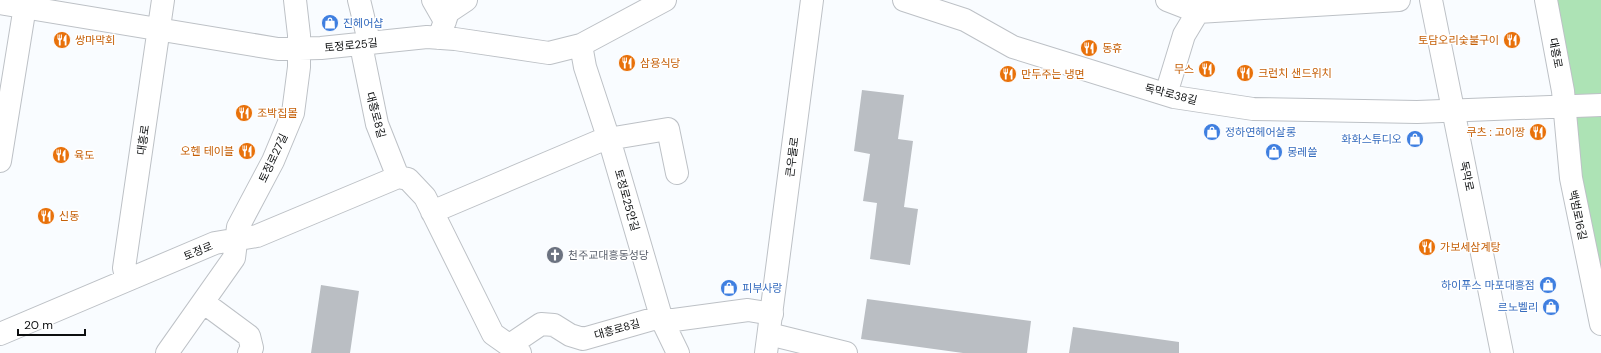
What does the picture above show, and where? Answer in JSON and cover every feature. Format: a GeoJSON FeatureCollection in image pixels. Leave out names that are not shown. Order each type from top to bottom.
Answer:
{"type":"FeatureCollection","features":[{"type":"Feature","properties":{"kind":"street","name":"대흥로"},"geometry":{"type":"LineString","coordinates":[[127,280],[124,268],[163,0]]}},
{"type":"Feature","properties":{"kind":"street","name":"토정로27길"},"geometry":{"type":"LineString","coordinates":[[167,353],[234,258],[238,227],[273,161],[293,113],[299,67],[299,35],[296,0]]}},
{"type":"Feature","properties":{"kind":"street","name":"대흥로8길"},"geometry":{"type":"LineString","coordinates":[[359,0],[367,33],[363,55],[377,124],[398,177],[408,179],[425,197],[493,334],[515,349],[541,324],[554,325],[570,335],[583,339],[653,319],[662,320]]}},
{"type":"Feature","properties":{"kind":"street"},"geometry":{"type":"LineString","coordinates":[[433,0],[442,29]]}},
{"type":"Feature","properties":{"kind":"street"},"geometry":{"type":"LineString","coordinates":[[442,29],[448,12],[466,0]]}},
{"type":"Feature","properties":{"kind":"street","name":"토정로25길"},"geometry":{"type":"LineString","coordinates":[[26,4],[278,49],[365,44],[427,37],[442,29],[549,53],[581,45],[664,0]]}},
{"type":"Feature","properties":{"kind":"street","name":"큰우물로"},"geometry":{"type":"LineString","coordinates":[[769,334],[812,0]]}},
{"type":"Feature","properties":{"kind":"street","name":"독막로38길"},"geometry":{"type":"LineString","coordinates":[[904,0],[965,20],[1013,47],[1166,94],[1253,110],[1417,112],[1453,109]]}},
{"type":"Feature","properties":{"kind":"street"},"geometry":{"type":"LineString","coordinates":[[1167,0],[1201,6],[1399,0]]}},
{"type":"Feature","properties":{"kind":"street","name":"독막로"},"geometry":{"type":"LineString","coordinates":[[1431,0],[1502,353]]}},
{"type":"Feature","properties":{"kind":"street","name":"대흥로"},"geometry":{"type":"LineString","coordinates":[[1546,0],[1564,105]]}},
{"type":"Feature","properties":{"kind":"street"},"geometry":{"type":"LineString","coordinates":[[0,3],[26,4],[0,161]]}},
{"type":"Feature","properties":{"kind":"street"},"geometry":{"type":"LineString","coordinates":[[1166,94],[1184,35],[1201,6]]}},
{"type":"Feature","properties":{"kind":"street","name":"토정로25안길"},"geometry":{"type":"LineString","coordinates":[[581,45],[585,67],[608,138],[662,320],[678,353]]}},
{"type":"Feature","properties":{"kind":"street","name":"백범로16길"},"geometry":{"type":"LineString","coordinates":[[1564,105],[1571,178],[1601,324]]}},
{"type":"Feature","properties":{"kind":"street"},"geometry":{"type":"LineString","coordinates":[[1453,109],[1601,105]]}},
{"type":"Feature","properties":{"kind":"street"},"geometry":{"type":"LineString","coordinates":[[432,212],[608,138],[668,129],[677,173]]}},
{"type":"Feature","properties":{"kind":"street","name":"토정로"},"geometry":{"type":"LineString","coordinates":[[0,334],[214,243],[257,236],[398,177]]}},
{"type":"Feature","properties":{"kind":"street"},"geometry":{"type":"LineString","coordinates":[[203,302],[249,344]]}},
{"type":"Feature","properties":{"kind":"street"},"geometry":{"type":"LineString","coordinates":[[662,320],[674,320],[748,310],[769,334],[846,353]]}},
{"type":"Feature","properties":{"kind":"green space"},"geometry":{"type":"Polygon","coordinates":[[[1546,0],[1601,0],[1601,284],[1546,0]]]}},
{"type":"Feature","properties":{"kind":"building"},"geometry":{"type":"Polygon","coordinates":[[[862,90],[904,95],[898,139],[913,141],[904,207],[918,209],[910,265],[870,259],[877,203],[863,201],[870,154],[854,151],[862,90]]]}},
{"type":"Feature","properties":{"kind":"building"},"geometry":{"type":"Polygon","coordinates":[[[321,285],[359,291],[350,353],[311,353],[321,285]]]}},
{"type":"Feature","properties":{"kind":"building"},"geometry":{"type":"Polygon","coordinates":[[[867,299],[1031,321],[1027,353],[963,353],[861,339],[867,299]]]}},
{"type":"Feature","properties":{"kind":"building"},"geometry":{"type":"Polygon","coordinates":[[[1073,327],[1179,342],[1179,353],[1069,353],[1073,327]]]}},
{"type":"Feature","properties":{"kind":"place","name":"진헤어샵"},"geometry":{"type":"Point","coordinates":[330,23]}},
{"type":"Feature","properties":{"kind":"place","name":"쌍마막회"},"geometry":{"type":"Point","coordinates":[62,40]}},
{"type":"Feature","properties":{"kind":"place","name":"토담오리숯불구이"},"geometry":{"type":"Point","coordinates":[1512,40]}},
{"type":"Feature","properties":{"kind":"place","name":"동휴"},"geometry":{"type":"Point","coordinates":[1089,48]}},
{"type":"Feature","properties":{"kind":"place","name":"삼용식당"},"geometry":{"type":"Point","coordinates":[627,63]}},
{"type":"Feature","properties":{"kind":"place","name":"무스"},"geometry":{"type":"Point","coordinates":[1207,69]}},
{"type":"Feature","properties":{"kind":"place","name":"크런치 샌드위치"},"geometry":{"type":"Point","coordinates":[1245,73]}},
{"type":"Feature","properties":{"kind":"place","name":"만두주는 냉면"},"geometry":{"type":"Point","coordinates":[1008,74]}},
{"type":"Feature","properties":{"kind":"place","name":"조박집몰"},"geometry":{"type":"Point","coordinates":[244,113]}},
{"type":"Feature","properties":{"kind":"place","name":"정하연헤어살롱"},"geometry":{"type":"Point","coordinates":[1212,132]}},
{"type":"Feature","properties":{"kind":"place","name":"쿠츠 : 고이짱"},"geometry":{"type":"Point","coordinates":[1538,132]}},
{"type":"Feature","properties":{"kind":"place","name":"화화스튜디오"},"geometry":{"type":"Point","coordinates":[1415,139]}},
{"type":"Feature","properties":{"kind":"place","name":"오헨 테이블"},"geometry":{"type":"Point","coordinates":[247,151]}},
{"type":"Feature","properties":{"kind":"place","name":"몽레쓸"},"geometry":{"type":"Point","coordinates":[1274,152]}},
{"type":"Feature","properties":{"kind":"place","name":"육도"},"geometry":{"type":"Point","coordinates":[61,155]}},
{"type":"Feature","properties":{"kind":"place","name":"신동"},"geometry":{"type":"Point","coordinates":[46,216]}},
{"type":"Feature","properties":{"kind":"place","name":"가보세삼계탕"},"geometry":{"type":"Point","coordinates":[1427,247]}},
{"type":"Feature","properties":{"kind":"place","name":"천주교대흥동성당"},"geometry":{"type":"Point","coordinates":[555,255]}},
{"type":"Feature","properties":{"kind":"place","name":"하이푸스 마포대흥점"},"geometry":{"type":"Point","coordinates":[1548,285]}},
{"type":"Feature","properties":{"kind":"place","name":"피부사랑"},"geometry":{"type":"Point","coordinates":[729,288]}},
{"type":"Feature","properties":{"kind":"place","name":"르노벨리"},"geometry":{"type":"Point","coordinates":[1551,307]}}]}
